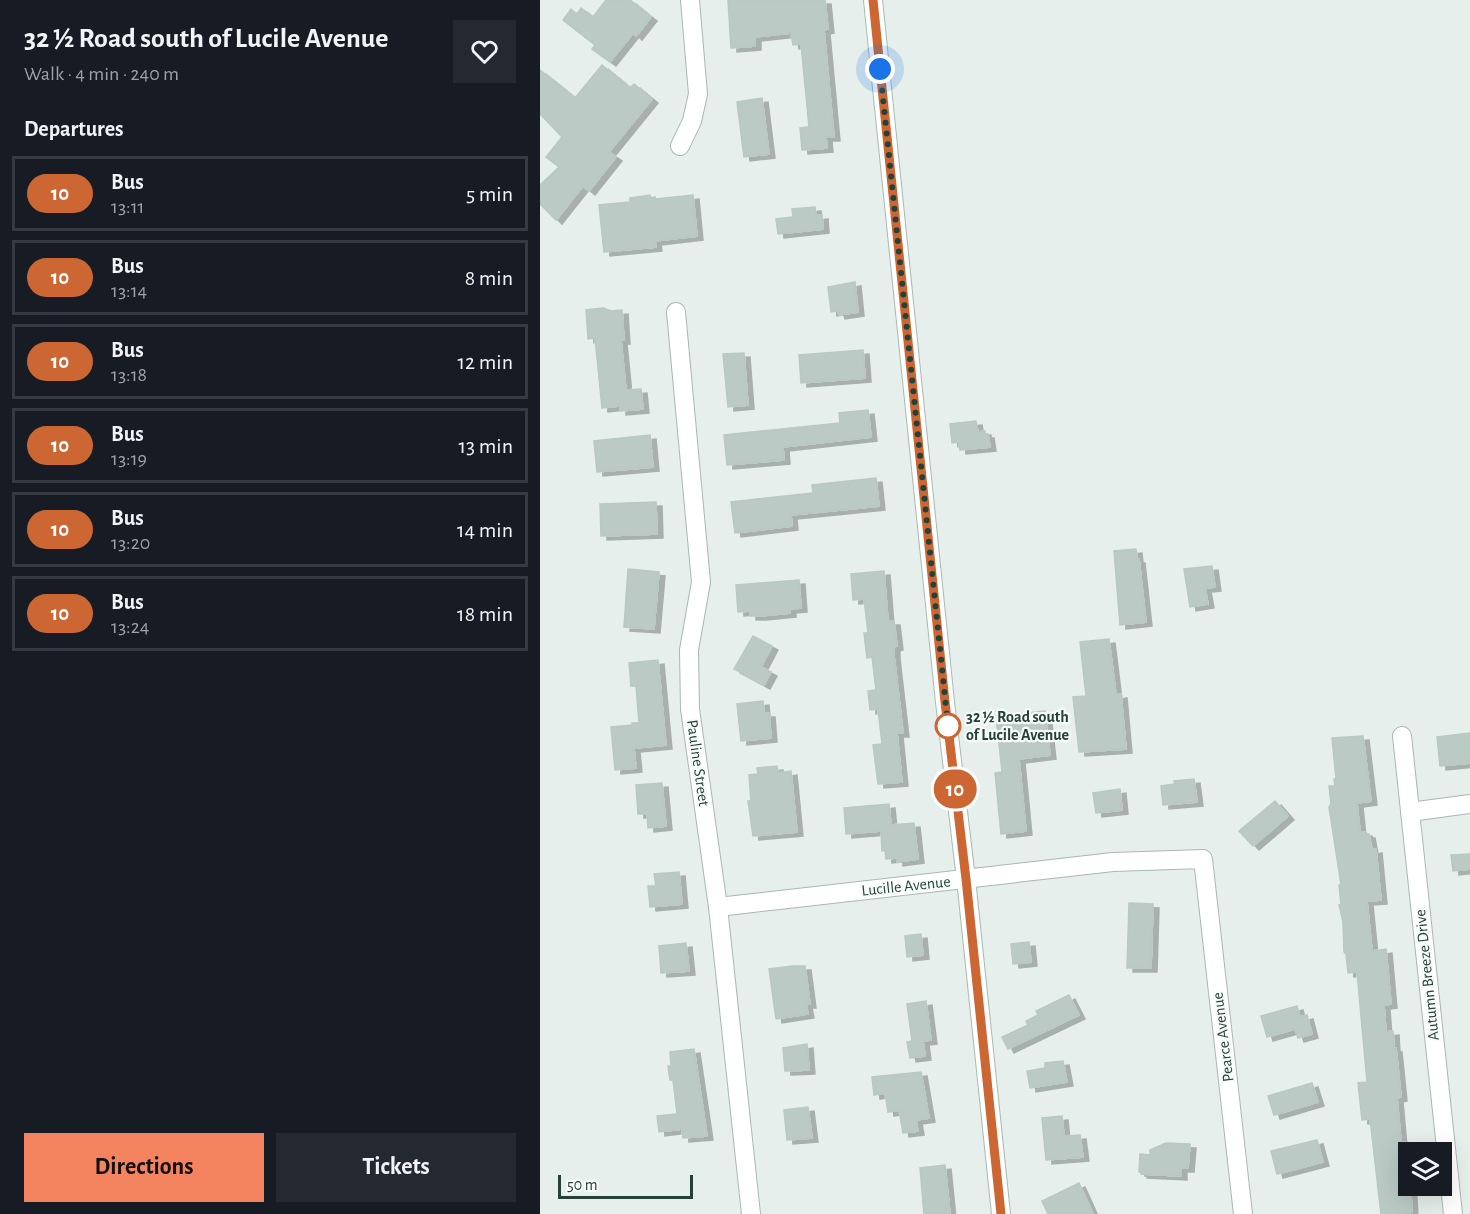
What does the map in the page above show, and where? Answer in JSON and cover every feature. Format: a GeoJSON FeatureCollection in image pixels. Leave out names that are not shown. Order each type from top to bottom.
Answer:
{"type":"FeatureCollection","features":[{"type":"Feature","properties":{"kind":"street"},"geometry":{"type":"LineString","coordinates":[[680,147],[692,121],[698,94],[690,0]]}},
{"type":"Feature","properties":{"kind":"street"},"geometry":{"type":"LineString","coordinates":[[873,0],[945,702],[1001,1214]]}},
{"type":"Feature","properties":{"kind":"street","name":"Pauline Street"},"geometry":{"type":"LineString","coordinates":[[676,312],[701,582],[689,650],[690,709],[718,907],[751,1214]]}},
{"type":"Feature","properties":{"kind":"street","name":"Autumn Breeze Drive"},"geometry":{"type":"LineString","coordinates":[[1402,736],[1458,1209]]}},
{"type":"Feature","properties":{"kind":"street"},"geometry":{"type":"LineString","coordinates":[[1410,812],[1470,804]]}},
{"type":"Feature","properties":{"kind":"street","name":"Lucille Avenue"},"geometry":{"type":"LineString","coordinates":[[718,907],[1113,862],[1203,859]]}},
{"type":"Feature","properties":{"kind":"street","name":"Pearce Avenue"},"geometry":{"type":"LineString","coordinates":[[1203,859],[1243,1214]]}},
{"type":"Feature","properties":{"kind":"building"},"geometry":{"type":"Polygon","coordinates":[[[606,0],[630,0],[651,17],[636,36],[633,33],[610,62],[592,49],[595,45],[563,20],[571,9],[577,14],[581,8],[593,17],[606,0]]]}},
{"type":"Feature","properties":{"kind":"building"},"geometry":{"type":"Polygon","coordinates":[[[728,0],[825,0],[828,29],[824,30],[834,137],[826,137],[827,148],[802,150],[800,128],[809,127],[801,44],[793,45],[791,33],[755,37],[755,46],[731,48],[728,0]]]}},
{"type":"Feature","properties":{"kind":"building"},"geometry":{"type":"Polygon","coordinates":[[[602,65],[630,88],[634,84],[652,99],[609,152],[616,157],[589,191],[583,186],[556,220],[540,204],[540,185],[559,167],[546,157],[562,137],[540,114],[540,70],[575,98],[602,65]]]}},
{"type":"Feature","properties":{"kind":"building"},"geometry":{"type":"Polygon","coordinates":[[[762,98],[769,154],[744,157],[737,102],[762,98]]]}},
{"type":"Feature","properties":{"kind":"building"},"geometry":{"type":"Polygon","coordinates":[[[650,195],[655,199],[693,195],[697,236],[655,241],[656,247],[604,252],[599,205],[630,202],[630,198],[650,195]]]}},
{"type":"Feature","properties":{"kind":"building"},"geometry":{"type":"Polygon","coordinates":[[[815,207],[816,216],[822,215],[823,229],[778,234],[776,219],[793,217],[792,209],[815,207]]]}},
{"type":"Feature","properties":{"kind":"building"},"geometry":{"type":"Polygon","coordinates":[[[855,282],[858,312],[839,315],[838,311],[831,312],[828,287],[855,282]]]}},
{"type":"Feature","properties":{"kind":"building"},"geometry":{"type":"Polygon","coordinates":[[[603,308],[611,311],[622,310],[624,340],[621,340],[626,390],[641,389],[643,409],[620,411],[620,406],[602,408],[595,338],[588,339],[586,310],[603,308]]]}},
{"type":"Feature","properties":{"kind":"building"},"geometry":{"type":"Polygon","coordinates":[[[863,350],[865,378],[801,383],[799,355],[863,350]]]}},
{"type":"Feature","properties":{"kind":"building"},"geometry":{"type":"Polygon","coordinates":[[[744,353],[748,405],[728,407],[723,354],[744,353]]]}},
{"type":"Feature","properties":{"kind":"building"},"geometry":{"type":"Polygon","coordinates":[[[868,410],[871,437],[783,447],[784,460],[727,465],[724,435],[840,423],[839,413],[868,410]]]}},
{"type":"Feature","properties":{"kind":"building"},"geometry":{"type":"Polygon","coordinates":[[[976,421],[978,432],[985,431],[985,434],[988,434],[990,447],[960,450],[959,442],[952,443],[950,424],[976,421]]]}},
{"type":"Feature","properties":{"kind":"building"},"geometry":{"type":"Polygon","coordinates":[[[650,435],[653,467],[597,472],[594,441],[650,435]]]}},
{"type":"Feature","properties":{"kind":"building"},"geometry":{"type":"Polygon","coordinates":[[[876,478],[879,506],[791,515],[792,526],[735,533],[731,502],[813,493],[812,485],[876,478]]]}},
{"type":"Feature","properties":{"kind":"building"},"geometry":{"type":"Polygon","coordinates":[[[656,502],[657,534],[601,536],[600,504],[656,502]]]}},
{"type":"Feature","properties":{"kind":"building"},"geometry":{"type":"Polygon","coordinates":[[[1136,549],[1146,622],[1120,625],[1114,551],[1136,549]]]}},
{"type":"Feature","properties":{"kind":"building"},"geometry":{"type":"Polygon","coordinates":[[[1212,566],[1215,587],[1205,588],[1208,604],[1190,607],[1184,569],[1212,566]]]}},
{"type":"Feature","properties":{"kind":"building"},"geometry":{"type":"Polygon","coordinates":[[[628,569],[659,572],[654,629],[624,627],[628,569]]]}},
{"type":"Feature","properties":{"kind":"building"},"geometry":{"type":"Polygon","coordinates":[[[884,571],[888,621],[894,621],[897,646],[894,647],[894,655],[903,733],[897,733],[902,782],[878,784],[873,745],[882,744],[878,709],[870,710],[868,691],[876,690],[872,657],[867,658],[864,633],[868,633],[864,599],[853,600],[851,574],[884,571]]]}},
{"type":"Feature","properties":{"kind":"building"},"geometry":{"type":"Polygon","coordinates":[[[799,580],[801,608],[790,609],[790,613],[760,616],[750,616],[750,611],[738,612],[736,585],[799,580]]]}},
{"type":"Feature","properties":{"kind":"building"},"geometry":{"type":"Polygon","coordinates":[[[753,636],[772,646],[761,667],[771,672],[764,685],[734,669],[753,636]]]}},
{"type":"Feature","properties":{"kind":"building"},"geometry":{"type":"Polygon","coordinates":[[[1109,639],[1116,695],[1121,694],[1126,749],[1079,752],[1073,697],[1086,696],[1080,642],[1109,639]]]}},
{"type":"Feature","properties":{"kind":"building"},"geometry":{"type":"Polygon","coordinates":[[[658,660],[666,745],[634,748],[636,768],[615,770],[611,727],[639,723],[636,686],[631,686],[629,663],[658,660]]]}},
{"type":"Feature","properties":{"kind":"building"},"geometry":{"type":"Polygon","coordinates":[[[763,701],[764,713],[769,713],[771,738],[741,741],[737,704],[763,701]]]}},
{"type":"Feature","properties":{"kind":"building"},"geometry":{"type":"Polygon","coordinates":[[[1045,711],[1050,755],[1019,759],[1026,831],[1001,834],[995,773],[1002,772],[996,716],[1045,711]]]}},
{"type":"Feature","properties":{"kind":"building"},"geometry":{"type":"Polygon","coordinates":[[[1470,733],[1470,763],[1440,766],[1437,737],[1470,733]]]}},
{"type":"Feature","properties":{"kind":"building"},"geometry":{"type":"Polygon","coordinates":[[[1363,736],[1371,801],[1357,803],[1360,832],[1369,834],[1372,850],[1376,849],[1381,900],[1367,901],[1372,951],[1386,949],[1391,1004],[1384,1005],[1386,1032],[1393,1031],[1401,1097],[1397,1098],[1401,1142],[1398,1142],[1398,1196],[1411,1196],[1412,1212],[1381,1214],[1370,1119],[1362,1120],[1358,1083],[1367,1082],[1357,972],[1348,973],[1344,952],[1343,922],[1339,905],[1341,904],[1339,885],[1341,885],[1329,807],[1331,804],[1329,786],[1335,786],[1334,779],[1336,779],[1332,738],[1363,736]]]}},
{"type":"Feature","properties":{"kind":"building"},"geometry":{"type":"Polygon","coordinates":[[[777,766],[778,773],[791,771],[797,832],[753,836],[748,801],[751,801],[749,775],[758,774],[757,768],[777,766]]]}},
{"type":"Feature","properties":{"kind":"building"},"geometry":{"type":"Polygon","coordinates":[[[1194,779],[1197,802],[1163,805],[1161,786],[1175,784],[1174,781],[1194,779]]]}},
{"type":"Feature","properties":{"kind":"building"},"geometry":{"type":"Polygon","coordinates":[[[662,783],[666,826],[648,828],[647,814],[638,814],[636,785],[662,783]]]}},
{"type":"Feature","properties":{"kind":"building"},"geometry":{"type":"Polygon","coordinates":[[[1120,789],[1122,810],[1096,813],[1093,793],[1120,789]]]}},
{"type":"Feature","properties":{"kind":"building"},"geometry":{"type":"Polygon","coordinates":[[[1275,801],[1288,816],[1253,846],[1239,831],[1275,801]]]}},
{"type":"Feature","properties":{"kind":"building"},"geometry":{"type":"Polygon","coordinates":[[[889,804],[891,825],[914,823],[918,859],[897,862],[897,858],[886,859],[885,850],[882,851],[881,831],[846,834],[844,808],[889,804]]]}},
{"type":"Feature","properties":{"kind":"building"},"geometry":{"type":"Polygon","coordinates":[[[1470,854],[1470,869],[1453,871],[1451,855],[1470,854]]]}},
{"type":"Feature","properties":{"kind":"building"},"geometry":{"type":"Polygon","coordinates":[[[679,872],[682,904],[650,907],[648,886],[656,886],[654,874],[679,872]]]}},
{"type":"Feature","properties":{"kind":"building"},"geometry":{"type":"Polygon","coordinates":[[[1129,903],[1153,904],[1151,968],[1127,968],[1129,903]]]}},
{"type":"Feature","properties":{"kind":"building"},"geometry":{"type":"Polygon","coordinates":[[[921,934],[923,955],[907,957],[905,936],[921,934]]]}},
{"type":"Feature","properties":{"kind":"building"},"geometry":{"type":"Polygon","coordinates":[[[1029,942],[1031,962],[1013,964],[1011,944],[1029,942]]]}},
{"type":"Feature","properties":{"kind":"building"},"geometry":{"type":"Polygon","coordinates":[[[686,943],[689,971],[661,973],[659,946],[686,943]]]}},
{"type":"Feature","properties":{"kind":"building"},"geometry":{"type":"Polygon","coordinates":[[[805,966],[810,1004],[806,1004],[808,1014],[776,1019],[769,969],[805,966]]]}},
{"type":"Feature","properties":{"kind":"building"},"geometry":{"type":"Polygon","coordinates":[[[1069,995],[1079,1015],[1008,1049],[1002,1037],[1028,1025],[1026,1021],[1038,1015],[1036,1011],[1069,995]]]}},
{"type":"Feature","properties":{"kind":"building"},"geometry":{"type":"Polygon","coordinates":[[[926,1001],[931,1040],[923,1041],[925,1056],[910,1058],[907,1042],[912,1041],[907,1004],[926,1001]]]}},
{"type":"Feature","properties":{"kind":"building"},"geometry":{"type":"Polygon","coordinates":[[[1297,1006],[1300,1017],[1307,1015],[1312,1034],[1298,1038],[1295,1029],[1267,1037],[1261,1016],[1297,1006]]]}},
{"type":"Feature","properties":{"kind":"building"},"geometry":{"type":"Polygon","coordinates":[[[807,1044],[809,1070],[785,1071],[783,1048],[807,1044]]]}},
{"type":"Feature","properties":{"kind":"building"},"geometry":{"type":"Polygon","coordinates":[[[694,1049],[707,1136],[683,1138],[682,1129],[659,1132],[657,1116],[677,1114],[673,1080],[670,1080],[668,1066],[671,1066],[670,1052],[694,1049]]]}},
{"type":"Feature","properties":{"kind":"building"},"geometry":{"type":"Polygon","coordinates":[[[1063,1061],[1067,1082],[1030,1088],[1027,1071],[1045,1068],[1045,1063],[1063,1061]]]}},
{"type":"Feature","properties":{"kind":"building"},"geometry":{"type":"Polygon","coordinates":[[[921,1072],[929,1118],[916,1120],[918,1131],[903,1133],[899,1110],[888,1112],[885,1093],[874,1095],[872,1077],[921,1072]]]}},
{"type":"Feature","properties":{"kind":"building"},"geometry":{"type":"Polygon","coordinates":[[[1312,1083],[1318,1102],[1274,1115],[1268,1096],[1312,1083]]]}},
{"type":"Feature","properties":{"kind":"building"},"geometry":{"type":"Polygon","coordinates":[[[808,1107],[812,1138],[787,1140],[784,1110],[808,1107]]]}},
{"type":"Feature","properties":{"kind":"building"},"geometry":{"type":"Polygon","coordinates":[[[1062,1116],[1064,1136],[1080,1135],[1083,1157],[1046,1160],[1042,1118],[1062,1116]]]}},
{"type":"Feature","properties":{"kind":"building"},"geometry":{"type":"Polygon","coordinates":[[[1317,1140],[1323,1162],[1277,1174],[1271,1151],[1317,1140]]]}},
{"type":"Feature","properties":{"kind":"building"},"geometry":{"type":"Polygon","coordinates":[[[1166,1143],[1190,1144],[1188,1168],[1181,1168],[1181,1176],[1141,1174],[1139,1172],[1140,1154],[1150,1155],[1150,1150],[1166,1143]]]}},
{"type":"Feature","properties":{"kind":"building"},"geometry":{"type":"Polygon","coordinates":[[[945,1165],[950,1214],[924,1214],[920,1168],[945,1165]]]}},
{"type":"Feature","properties":{"kind":"building"},"geometry":{"type":"Polygon","coordinates":[[[1079,1183],[1093,1214],[1048,1214],[1042,1201],[1079,1183]]]}},
{"type":"Feature","properties":{"kind":"bus line","name":"10"},"geometry":{"type":"LineString","coordinates":[[873,0],[945,702],[1001,1214]]}},
{"type":"Feature","properties":{"kind":"place","name":"32 ½ Road south of Lucile Avenue"},"geometry":{"type":"Point","coordinates":[948,726]}},
{"type":"Feature","properties":{"kind":"route"},"geometry":{"type":"LineString","coordinates":[[880,69],[948,726]]}}]}
